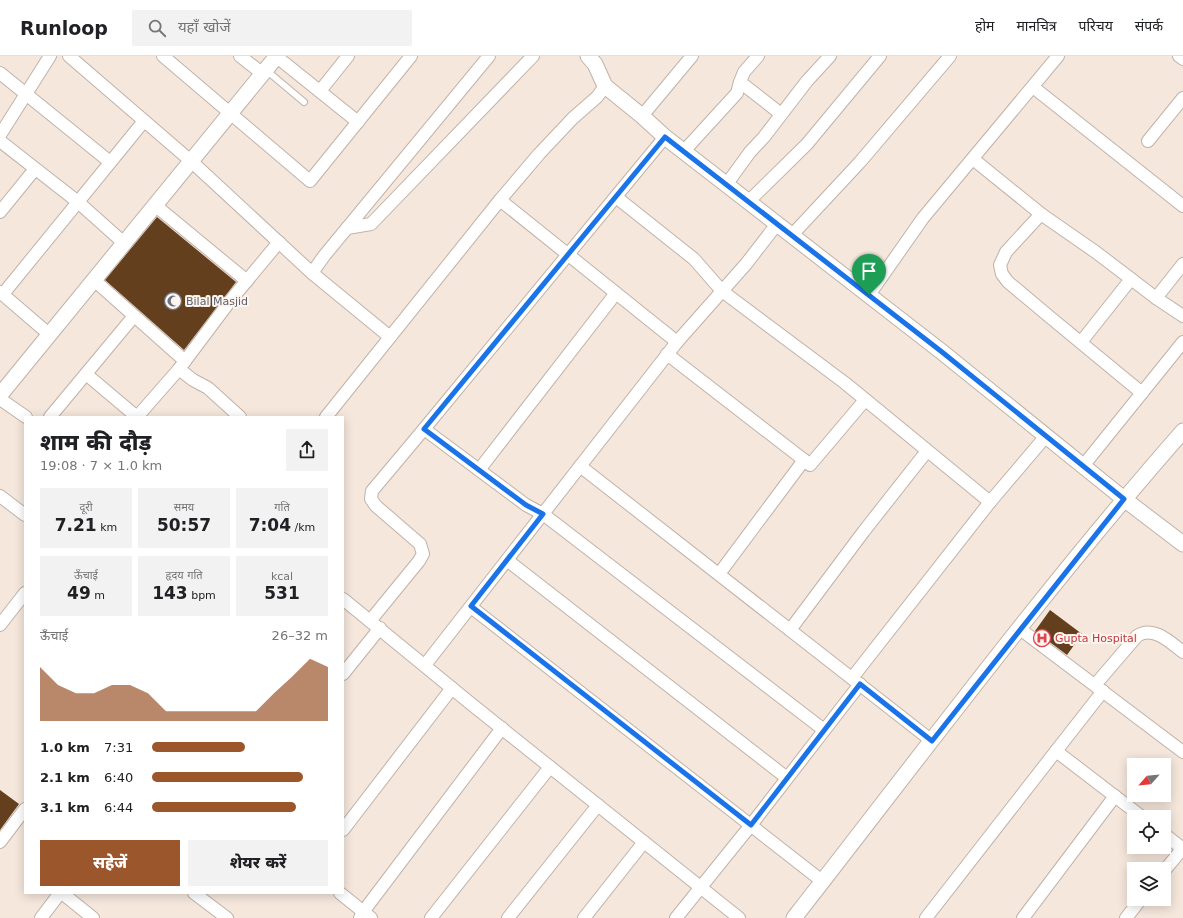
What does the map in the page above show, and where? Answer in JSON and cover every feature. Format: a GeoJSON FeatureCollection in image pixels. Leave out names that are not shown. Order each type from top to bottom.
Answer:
{"type":"FeatureCollection","features":[{"type":"Feature","properties":{"kind":"street"},"geometry":{"type":"LineString","coordinates":[[0,135],[50,56]]}},
{"type":"Feature","properties":{"kind":"street"},"geometry":{"type":"LineString","coordinates":[[69,56],[192,162],[312,273],[390,337]]}},
{"type":"Feature","properties":{"kind":"street"},"geometry":{"type":"LineString","coordinates":[[163,56],[310,182],[411,56]]}},
{"type":"Feature","properties":{"kind":"street"},"geometry":{"type":"LineString","coordinates":[[240,56],[264,72]]}},
{"type":"Feature","properties":{"kind":"street"},"geometry":{"type":"LineString","coordinates":[[0,395],[125,244],[277,56],[358,122]]}},
{"type":"Feature","properties":{"kind":"street"},"geometry":{"type":"LineString","coordinates":[[320,91],[348,56]]}},
{"type":"Feature","properties":{"kind":"street"},"geometry":{"type":"LineString","coordinates":[[312,273],[324,256],[489,56]]}},
{"type":"Feature","properties":{"kind":"street"},"geometry":{"type":"LineString","coordinates":[[347,228],[372,224],[533,56]]}},
{"type":"Feature","properties":{"kind":"street"},"geometry":{"type":"LineString","coordinates":[[642,116],[692,56]]}},
{"type":"Feature","properties":{"kind":"street"},"geometry":{"type":"LineString","coordinates":[[684,151],[738,93],[744,72],[758,56]]}},
{"type":"Feature","properties":{"kind":"street"},"geometry":{"type":"LineString","coordinates":[[726,185],[807,80],[830,56]]}},
{"type":"Feature","properties":{"kind":"street"},"geometry":{"type":"LineString","coordinates":[[748,202],[807,144],[880,56]]}},
{"type":"Feature","properties":{"kind":"street"},"geometry":{"type":"LineString","coordinates":[[792,235],[860,162],[950,56]]}},
{"type":"Feature","properties":{"kind":"street"},"geometry":{"type":"LineString","coordinates":[[869,295],[923,218],[1058,56]]}},
{"type":"Feature","properties":{"kind":"street"},"geometry":{"type":"LineString","coordinates":[[1179,56],[1183,59]]}},
{"type":"Feature","properties":{"kind":"street"},"geometry":{"type":"LineString","coordinates":[[595,59],[605,86],[665,137],[942,352],[1124,499],[1183,544]]}},
{"type":"Feature","properties":{"kind":"street"},"geometry":{"type":"LineString","coordinates":[[0,73],[110,162]]}},
{"type":"Feature","properties":{"kind":"street"},"geometry":{"type":"LineString","coordinates":[[740,82],[781,114]]}},
{"type":"Feature","properties":{"kind":"street"},"geometry":{"type":"LineString","coordinates":[[327,416],[500,200],[539,154],[573,118],[597,97],[605,86]]}},
{"type":"Feature","properties":{"kind":"street"},"geometry":{"type":"LineString","coordinates":[[1032,87],[1183,206]]}},
{"type":"Feature","properties":{"kind":"street"},"geometry":{"type":"LineString","coordinates":[[1148,141],[1183,98]]}},
{"type":"Feature","properties":{"kind":"street"},"geometry":{"type":"LineString","coordinates":[[50,335],[1,293],[144,121]]}},
{"type":"Feature","properties":{"kind":"street"},"geometry":{"type":"LineString","coordinates":[[370,621],[419,561],[423,554],[420,544],[376,506],[371,499],[372,491],[665,137]]}},
{"type":"Feature","properties":{"kind":"street"},"geometry":{"type":"LineString","coordinates":[[0,141],[78,202],[125,244]]}},
{"type":"Feature","properties":{"kind":"street"},"geometry":{"type":"LineString","coordinates":[[973,159],[1041,214],[1183,316]]}},
{"type":"Feature","properties":{"kind":"street"},"geometry":{"type":"LineString","coordinates":[[0,212],[35,169]]}},
{"type":"Feature","properties":{"kind":"street"},"geometry":{"type":"LineString","coordinates":[[616,197],[694,259],[722,291],[845,383],[990,502]]}},
{"type":"Feature","properties":{"kind":"street"},"geometry":{"type":"LineString","coordinates":[[500,200],[677,342]]}},
{"type":"Feature","properties":{"kind":"street"},"geometry":{"type":"LineString","coordinates":[[156,206],[247,281]]}},
{"type":"Feature","properties":{"kind":"street"},"geometry":{"type":"LineString","coordinates":[[1041,214],[1006,252],[1000,264],[1002,274],[1008,282],[1142,392]]}},
{"type":"Feature","properties":{"kind":"street"},"geometry":{"type":"LineString","coordinates":[[425,665],[677,342],[746,264],[777,224]]}},
{"type":"Feature","properties":{"kind":"street"},"geometry":{"type":"LineString","coordinates":[[138,416],[182,365],[279,242]]}},
{"type":"Feature","properties":{"kind":"street"},"geometry":{"type":"LineString","coordinates":[[1156,298],[1183,264]]}},
{"type":"Feature","properties":{"kind":"street"},"geometry":{"type":"LineString","coordinates":[[1081,342],[1131,279]]}},
{"type":"Feature","properties":{"kind":"street"},"geometry":{"type":"LineString","coordinates":[[94,280],[134,316],[182,365],[193,380],[208,388],[239,416]]}},
{"type":"Feature","properties":{"kind":"street"},"geometry":{"type":"LineString","coordinates":[[479,470],[616,293]]}},
{"type":"Feature","properties":{"kind":"street"},"geometry":{"type":"LineString","coordinates":[[51,416],[134,316]]}},
{"type":"Feature","properties":{"kind":"street"},"geometry":{"type":"LineString","coordinates":[[1083,466],[1183,342]]}},
{"type":"Feature","properties":{"kind":"street"},"geometry":{"type":"LineString","coordinates":[[668,354],[810,466],[865,400]]}},
{"type":"Feature","properties":{"kind":"street"},"geometry":{"type":"LineString","coordinates":[[86,374],[136,416]]}},
{"type":"Feature","properties":{"kind":"street"},"geometry":{"type":"LineString","coordinates":[[0,399],[25,416]]}},
{"type":"Feature","properties":{"kind":"street"},"geometry":{"type":"LineString","coordinates":[[424,429],[526,505],[543,514],[824,730]]}},
{"type":"Feature","properties":{"kind":"street"},"geometry":{"type":"LineString","coordinates":[[794,918],[1020,629],[1124,499],[1183,431]]}},
{"type":"Feature","properties":{"kind":"street"},"geometry":{"type":"LineString","coordinates":[[676,918],[751,825],[824,730],[856,681],[990,502],[1046,436]]}},
{"type":"Feature","properties":{"kind":"street"},"geometry":{"type":"LineString","coordinates":[[790,630],[864,531],[927,451]]}},
{"type":"Feature","properties":{"kind":"street"},"geometry":{"type":"LineString","coordinates":[[719,574],[804,460]]}},
{"type":"Feature","properties":{"kind":"street"},"geometry":{"type":"LineString","coordinates":[[580,466],[932,741]]}},
{"type":"Feature","properties":{"kind":"street"},"geometry":{"type":"LineString","coordinates":[[0,496],[24,514]]}},
{"type":"Feature","properties":{"kind":"street"},"geometry":{"type":"LineString","coordinates":[[507,560],[787,778]]}},
{"type":"Feature","properties":{"kind":"street"},"geometry":{"type":"LineString","coordinates":[[0,625],[24,594]]}},
{"type":"Feature","properties":{"kind":"street"},"geometry":{"type":"LineString","coordinates":[[344,600],[739,918]]}},
{"type":"Feature","properties":{"kind":"street"},"geometry":{"type":"LineString","coordinates":[[471,606],[822,881]]}},
{"type":"Feature","properties":{"kind":"street"},"geometry":{"type":"LineString","coordinates":[[344,673],[380,628]]}},
{"type":"Feature","properties":{"kind":"street"},"geometry":{"type":"LineString","coordinates":[[1020,629],[1183,752]]}},
{"type":"Feature","properties":{"kind":"street"},"geometry":{"type":"LineString","coordinates":[[926,918],[1056,750],[1137,636],[1143,632],[1164,637],[1183,652]]}},
{"type":"Feature","properties":{"kind":"street"},"geometry":{"type":"LineString","coordinates":[[344,829],[452,688]]}},
{"type":"Feature","properties":{"kind":"street"},"geometry":{"type":"LineString","coordinates":[[341,894],[365,916],[502,728]]}},
{"type":"Feature","properties":{"kind":"street"},"geometry":{"type":"LineString","coordinates":[[1056,750],[1133,810]]}},
{"type":"Feature","properties":{"kind":"street"},"geometry":{"type":"LineString","coordinates":[[431,918],[550,767]]}},
{"type":"Feature","properties":{"kind":"street"},"geometry":{"type":"LineString","coordinates":[[1023,918],[1114,796]]}},
{"type":"Feature","properties":{"kind":"street"},"geometry":{"type":"LineString","coordinates":[[508,918],[598,805]]}},
{"type":"Feature","properties":{"kind":"street"},"geometry":{"type":"LineString","coordinates":[[2,839],[24,810]]}},
{"type":"Feature","properties":{"kind":"street"},"geometry":{"type":"LineString","coordinates":[[1171,839],[1183,848],[1171,863]]}},
{"type":"Feature","properties":{"kind":"street"},"geometry":{"type":"LineString","coordinates":[[584,918],[644,842]]}},
{"type":"Feature","properties":{"kind":"street"},"geometry":{"type":"LineString","coordinates":[[41,918],[60,894]]}},
{"type":"Feature","properties":{"kind":"street"},"geometry":{"type":"LineString","coordinates":[[62,894],[93,918]]}},
{"type":"Feature","properties":{"kind":"street"},"geometry":{"type":"LineString","coordinates":[[195,894],[227,918]]}},
{"type":"Feature","properties":{"kind":"street"},"geometry":{"type":"LineString","coordinates":[[1126,918],[1135,906]]}},
{"type":"Feature","properties":{"kind":"lane"},"geometry":{"type":"LineString","coordinates":[[264,72],[304,102]]}},
{"type":"Feature","properties":{"kind":"building","name":"Bilal Masjid"},"geometry":{"type":"Polygon","coordinates":[[[157,217],[236,282],[184,350],[105,280],[157,217]]]}},
{"type":"Feature","properties":{"kind":"building"},"geometry":{"type":"Polygon","coordinates":[[[1050,610],[1082,634],[1067,655],[1035,631],[1050,610]]]}},
{"type":"Feature","properties":{"kind":"building"},"geometry":{"type":"Polygon","coordinates":[[[0,790],[19,804],[0,830],[0,790]]]}},
{"type":"Feature","properties":{"kind":"place","name":"Bilal Masjid"},"geometry":{"type":"Point","coordinates":[173,301]}},
{"type":"Feature","properties":{"kind":"place","name":"Gupta Hospital"},"geometry":{"type":"Point","coordinates":[1042,638]}},
{"type":"Feature","properties":{"kind":"route"},"geometry":{"type":"LineString","coordinates":[[665,137],[869,295],[1124,499],[932,741],[860,684],[751,825],[471,606],[543,514],[526,505],[424,429],[665,137]]}}]}
